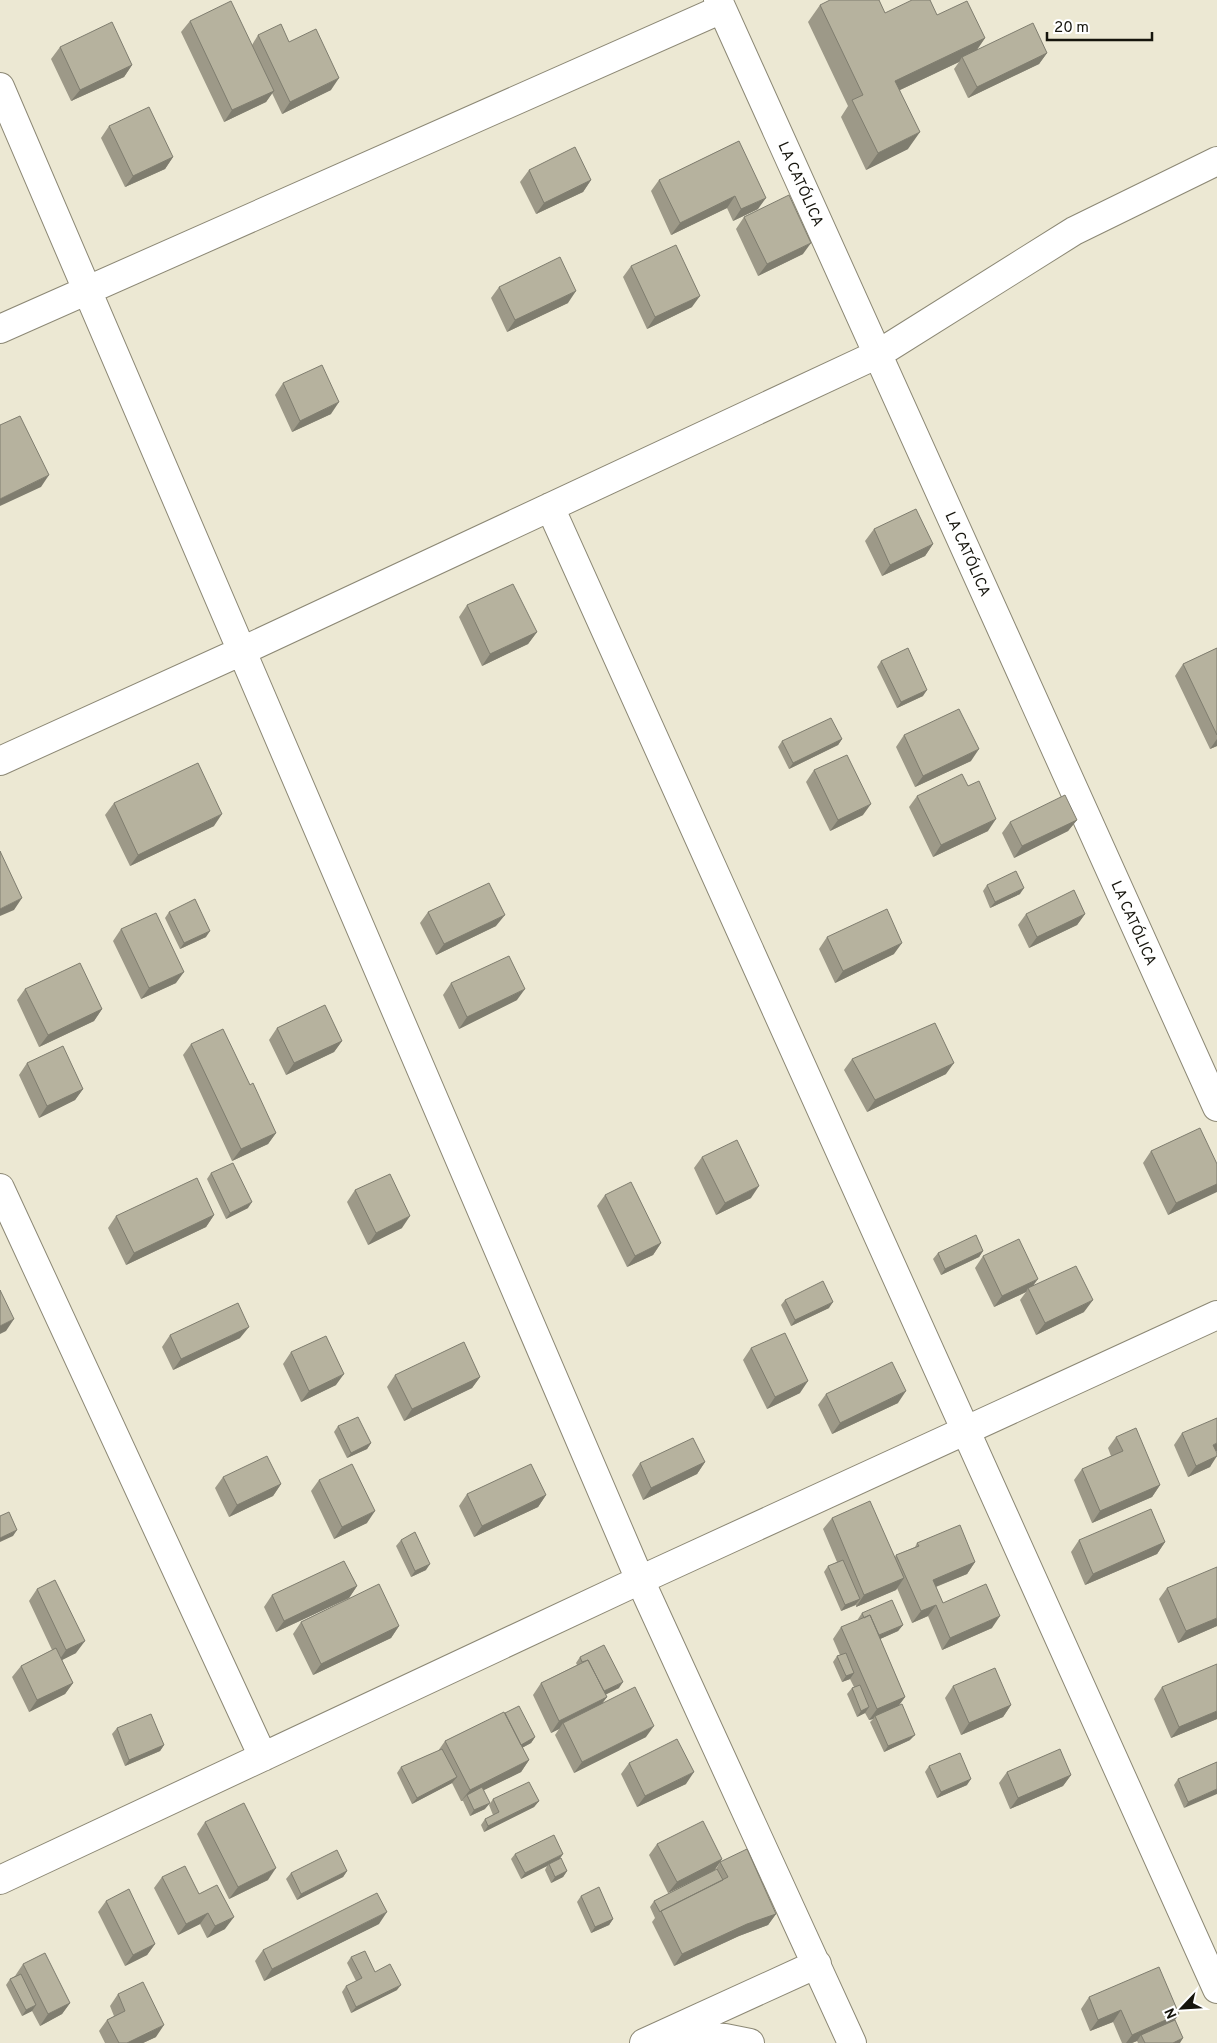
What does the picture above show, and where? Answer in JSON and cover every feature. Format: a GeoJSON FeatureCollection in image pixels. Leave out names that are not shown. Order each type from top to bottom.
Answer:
{"type":"FeatureCollection","features":[{"type":"Feature","properties":{"kind":"street"},"geometry":{"type":"LineString","coordinates":[[0,329],[720,5]]}},
{"type":"Feature","properties":{"kind":"street","name":"LA CATÓLICA"},"geometry":{"type":"LineString","coordinates":[[720,5],[1217,1107]]}},
{"type":"Feature","properties":{"kind":"street"},"geometry":{"type":"LineString","coordinates":[[0,87],[640,1580],[852,2043]]}},
{"type":"Feature","properties":{"kind":"street"},"geometry":{"type":"LineString","coordinates":[[0,761],[242,651],[878,354],[1074,231],[1217,161]]}},
{"type":"Feature","properties":{"kind":"street"},"geometry":{"type":"LineString","coordinates":[[550,507],[1217,1989]]}},
{"type":"Feature","properties":{"kind":"street"},"geometry":{"type":"LineString","coordinates":[[0,1188],[263,1756]]}},
{"type":"Feature","properties":{"kind":"street"},"geometry":{"type":"LineString","coordinates":[[0,1880],[640,1580],[1217,1316]]}},
{"type":"Feature","properties":{"kind":"street"},"geometry":{"type":"LineString","coordinates":[[654,2039],[817,1964]]}},
{"type":"Feature","properties":{"kind":"street"},"geometry":{"type":"LineString","coordinates":[[654,2039],[725,2038],[750,2043]]}},
{"type":"Feature","properties":{"kind":"building"},"geometry":{"type":"Polygon","coordinates":[[[830,0],[879,0],[885,13],[912,0],[930,0],[937,15],[967,1],[985,38],[895,81],[920,132],[878,153],[852,100],[863,95],[820,5],[830,0]]]}},
{"type":"Feature","properties":{"kind":"building"},"geometry":{"type":"Polygon","coordinates":[[[231,1],[274,91],[232,110],[190,21],[231,1]]]}},
{"type":"Feature","properties":{"kind":"building"},"geometry":{"type":"Polygon","coordinates":[[[112,22],[132,65],[80,90],[60,47],[112,22]]]}},
{"type":"Feature","properties":{"kind":"building"},"geometry":{"type":"Polygon","coordinates":[[[1033,23],[1047,53],[977,87],[962,57],[1033,23]]]}},
{"type":"Feature","properties":{"kind":"building"},"geometry":{"type":"Polygon","coordinates":[[[281,24],[289,42],[316,29],[339,78],[290,102],[258,35],[281,24]]]}},
{"type":"Feature","properties":{"kind":"building"},"geometry":{"type":"Polygon","coordinates":[[[149,107],[173,157],[133,176],[109,126],[149,107]]]}},
{"type":"Feature","properties":{"kind":"building"},"geometry":{"type":"Polygon","coordinates":[[[739,141],[766,198],[741,209],[735,196],[680,223],[659,180],[739,141]]]}},
{"type":"Feature","properties":{"kind":"building"},"geometry":{"type":"Polygon","coordinates":[[[575,147],[591,180],[544,203],[529,170],[575,147]]]}},
{"type":"Feature","properties":{"kind":"building"},"geometry":{"type":"Polygon","coordinates":[[[789,195],[811,243],[767,264],[744,217],[789,195]]]}},
{"type":"Feature","properties":{"kind":"building"},"geometry":{"type":"Polygon","coordinates":[[[676,245],[700,296],[655,317],[631,266],[676,245]]]}},
{"type":"Feature","properties":{"kind":"building"},"geometry":{"type":"Polygon","coordinates":[[[560,257],[576,291],[515,320],[499,287],[560,257]]]}},
{"type":"Feature","properties":{"kind":"building"},"geometry":{"type":"Polygon","coordinates":[[[322,365],[339,402],[300,421],[283,383],[322,365]]]}},
{"type":"Feature","properties":{"kind":"building"},"geometry":{"type":"Polygon","coordinates":[[[20,416],[49,475],[0,499],[0,425],[20,416]]]}},
{"type":"Feature","properties":{"kind":"building"},"geometry":{"type":"Polygon","coordinates":[[[916,509],[933,544],[890,565],[874,529],[916,509]]]}},
{"type":"Feature","properties":{"kind":"building"},"geometry":{"type":"Polygon","coordinates":[[[513,584],[537,632],[490,654],[467,605],[513,584]]]}},
{"type":"Feature","properties":{"kind":"building"},"geometry":{"type":"Polygon","coordinates":[[[908,648],[927,690],[901,702],[881,661],[908,648]]]}},
{"type":"Feature","properties":{"kind":"building"},"geometry":{"type":"Polygon","coordinates":[[[1217,648],[1217,735],[1183,664],[1217,648]]]}},
{"type":"Feature","properties":{"kind":"building"},"geometry":{"type":"Polygon","coordinates":[[[959,709],[979,749],[923,776],[904,735],[959,709]]]}},
{"type":"Feature","properties":{"kind":"building"},"geometry":{"type":"Polygon","coordinates":[[[831,718],[842,739],[793,763],[782,741],[831,718]]]}},
{"type":"Feature","properties":{"kind":"building"},"geometry":{"type":"Polygon","coordinates":[[[847,755],[871,804],[838,820],[814,770],[847,755]]]}},
{"type":"Feature","properties":{"kind":"building"},"geometry":{"type":"Polygon","coordinates":[[[198,763],[222,814],[138,855],[114,803],[198,763]]]}},
{"type":"Feature","properties":{"kind":"building"},"geometry":{"type":"Polygon","coordinates":[[[962,774],[968,786],[979,781],[996,819],[941,845],[917,796],[962,774]]]}},
{"type":"Feature","properties":{"kind":"building"},"geometry":{"type":"Polygon","coordinates":[[[1065,795],[1077,820],[1022,846],[1010,822],[1065,795]]]}},
{"type":"Feature","properties":{"kind":"building"},"geometry":{"type":"Polygon","coordinates":[[[0,851],[22,898],[0,909],[0,851]]]}},
{"type":"Feature","properties":{"kind":"building"},"geometry":{"type":"Polygon","coordinates":[[[1016,871],[1024,888],[995,902],[987,885],[1016,871]]]}},
{"type":"Feature","properties":{"kind":"building"},"geometry":{"type":"Polygon","coordinates":[[[489,883],[505,915],[444,944],[428,912],[489,883]]]}},
{"type":"Feature","properties":{"kind":"building"},"geometry":{"type":"Polygon","coordinates":[[[1074,890],[1085,914],[1037,937],[1026,914],[1074,890]]]}},
{"type":"Feature","properties":{"kind":"building"},"geometry":{"type":"Polygon","coordinates":[[[195,899],[210,931],[184,943],[169,912],[195,899]]]}},
{"type":"Feature","properties":{"kind":"building"},"geometry":{"type":"Polygon","coordinates":[[[887,909],[902,943],[843,971],[827,937],[887,909]]]}},
{"type":"Feature","properties":{"kind":"building"},"geometry":{"type":"Polygon","coordinates":[[[156,913],[184,972],[149,988],[121,929],[156,913]]]}},
{"type":"Feature","properties":{"kind":"building"},"geometry":{"type":"Polygon","coordinates":[[[509,956],[525,989],[467,1017],[451,983],[509,956]]]}},
{"type":"Feature","properties":{"kind":"building"},"geometry":{"type":"Polygon","coordinates":[[[80,963],[102,1009],[48,1035],[25,989],[80,963]]]}},
{"type":"Feature","properties":{"kind":"building"},"geometry":{"type":"Polygon","coordinates":[[[325,1005],[342,1041],[294,1063],[277,1028],[325,1005]]]}},
{"type":"Feature","properties":{"kind":"building"},"geometry":{"type":"Polygon","coordinates":[[[935,1023],[954,1063],[875,1100],[852,1059],[935,1023]]]}},
{"type":"Feature","properties":{"kind":"building"},"geometry":{"type":"Polygon","coordinates":[[[223,1029],[250,1085],[253,1083],[276,1133],[241,1149],[191,1044],[223,1029]]]}},
{"type":"Feature","properties":{"kind":"building"},"geometry":{"type":"Polygon","coordinates":[[[63,1046],[83,1089],[47,1106],[27,1063],[63,1046]]]}},
{"type":"Feature","properties":{"kind":"building"},"geometry":{"type":"Polygon","coordinates":[[[1200,1128],[1217,1164],[1217,1184],[1176,1203],[1151,1151],[1200,1128]]]}},
{"type":"Feature","properties":{"kind":"building"},"geometry":{"type":"Polygon","coordinates":[[[737,1140],[759,1186],[725,1203],[702,1157],[737,1140]]]}},
{"type":"Feature","properties":{"kind":"building"},"geometry":{"type":"Polygon","coordinates":[[[233,1163],[252,1202],[230,1213],[211,1173],[233,1163]]]}},
{"type":"Feature","properties":{"kind":"building"},"geometry":{"type":"Polygon","coordinates":[[[390,1174],[410,1216],[376,1233],[355,1190],[390,1174]]]}},
{"type":"Feature","properties":{"kind":"building"},"geometry":{"type":"Polygon","coordinates":[[[197,1178],[214,1215],[134,1253],[116,1216],[197,1178]]]}},
{"type":"Feature","properties":{"kind":"building"},"geometry":{"type":"Polygon","coordinates":[[[631,1182],[661,1243],[635,1256],[605,1195],[631,1182]]]}},
{"type":"Feature","properties":{"kind":"building"},"geometry":{"type":"Polygon","coordinates":[[[976,1235],[983,1251],[945,1269],[938,1253],[976,1235]]]}},
{"type":"Feature","properties":{"kind":"building"},"geometry":{"type":"Polygon","coordinates":[[[1019,1239],[1038,1279],[1002,1296],[983,1256],[1019,1239]]]}},
{"type":"Feature","properties":{"kind":"building"},"geometry":{"type":"Polygon","coordinates":[[[1076,1266],[1093,1300],[1045,1323],[1028,1288],[1076,1266]]]}},
{"type":"Feature","properties":{"kind":"building"},"geometry":{"type":"Polygon","coordinates":[[[823,1281],[833,1302],[795,1320],[785,1300],[823,1281]]]}},
{"type":"Feature","properties":{"kind":"building"},"geometry":{"type":"Polygon","coordinates":[[[0,1290],[14,1319],[0,1326],[0,1290]]]}},
{"type":"Feature","properties":{"kind":"building"},"geometry":{"type":"Polygon","coordinates":[[[238,1303],[249,1327],[181,1359],[170,1335],[238,1303]]]}},
{"type":"Feature","properties":{"kind":"building"},"geometry":{"type":"Polygon","coordinates":[[[785,1333],[808,1381],[775,1397],[751,1348],[785,1333]]]}},
{"type":"Feature","properties":{"kind":"building"},"geometry":{"type":"Polygon","coordinates":[[[326,1336],[344,1374],[309,1391],[291,1352],[326,1336]]]}},
{"type":"Feature","properties":{"kind":"building"},"geometry":{"type":"Polygon","coordinates":[[[464,1342],[480,1377],[412,1409],[395,1375],[464,1342]]]}},
{"type":"Feature","properties":{"kind":"building"},"geometry":{"type":"Polygon","coordinates":[[[892,1362],[906,1391],[840,1423],[826,1394],[892,1362]]]}},
{"type":"Feature","properties":{"kind":"building"},"geometry":{"type":"Polygon","coordinates":[[[358,1417],[371,1443],[351,1453],[338,1426],[358,1417]]]}},
{"type":"Feature","properties":{"kind":"building"},"geometry":{"type":"Polygon","coordinates":[[[1217,1418],[1217,1443],[1213,1445],[1217,1456],[1196,1466],[1182,1433],[1217,1418]]]}},
{"type":"Feature","properties":{"kind":"building"},"geometry":{"type":"Polygon","coordinates":[[[1136,1428],[1160,1485],[1100,1511],[1082,1469],[1123,1451],[1116,1437],[1136,1428]]]}},
{"type":"Feature","properties":{"kind":"building"},"geometry":{"type":"Polygon","coordinates":[[[693,1438],[705,1462],[651,1488],[640,1463],[693,1438]]]}},
{"type":"Feature","properties":{"kind":"building"},"geometry":{"type":"Polygon","coordinates":[[[267,1456],[281,1484],[237,1505],[223,1477],[267,1456]]]}},
{"type":"Feature","properties":{"kind":"building"},"geometry":{"type":"Polygon","coordinates":[[[352,1464],[375,1511],[342,1527],[319,1480],[352,1464]]]}},
{"type":"Feature","properties":{"kind":"building"},"geometry":{"type":"Polygon","coordinates":[[[531,1464],[546,1495],[482,1526],[467,1494],[531,1464]]]}},
{"type":"Feature","properties":{"kind":"building"},"geometry":{"type":"Polygon","coordinates":[[[870,1501],[904,1578],[864,1595],[832,1518],[870,1501]]]}},
{"type":"Feature","properties":{"kind":"building"},"geometry":{"type":"Polygon","coordinates":[[[1151,1509],[1165,1542],[1093,1574],[1079,1540],[1151,1509]]]}},
{"type":"Feature","properties":{"kind":"building"},"geometry":{"type":"Polygon","coordinates":[[[9,1512],[17,1530],[0,1538],[0,1516],[9,1512]]]}},
{"type":"Feature","properties":{"kind":"building"},"geometry":{"type":"Polygon","coordinates":[[[960,1525],[975,1562],[933,1580],[943,1603],[986,1584],[1000,1616],[950,1638],[936,1605],[921,1611],[896,1555],[919,1546],[917,1543],[960,1525]]]}},
{"type":"Feature","properties":{"kind":"building"},"geometry":{"type":"Polygon","coordinates":[[[415,1532],[430,1564],[415,1571],[401,1540],[415,1532]]]}},
{"type":"Feature","properties":{"kind":"building"},"geometry":{"type":"Polygon","coordinates":[[[843,1560],[860,1599],[845,1605],[828,1566],[843,1560]]]}},
{"type":"Feature","properties":{"kind":"building"},"geometry":{"type":"Polygon","coordinates":[[[344,1561],[357,1586],[284,1621],[272,1595],[344,1561]]]}},
{"type":"Feature","properties":{"kind":"building"},"geometry":{"type":"Polygon","coordinates":[[[1217,1567],[1217,1618],[1186,1631],[1167,1588],[1217,1567]]]}},
{"type":"Feature","properties":{"kind":"building"},"geometry":{"type":"Polygon","coordinates":[[[55,1580],[85,1641],[66,1650],[37,1589],[55,1580]]]}},
{"type":"Feature","properties":{"kind":"building"},"geometry":{"type":"Polygon","coordinates":[[[379,1584],[399,1626],[321,1664],[301,1622],[379,1584]]]}},
{"type":"Feature","properties":{"kind":"building"},"geometry":{"type":"Polygon","coordinates":[[[892,1600],[903,1625],[879,1635],[870,1615],[864,1618],[862,1613],[892,1600]]]}},
{"type":"Feature","properties":{"kind":"building"},"geometry":{"type":"Polygon","coordinates":[[[870,1615],[905,1697],[877,1709],[841,1627],[870,1615]]]}},
{"type":"Feature","properties":{"kind":"building"},"geometry":{"type":"Polygon","coordinates":[[[604,1645],[623,1682],[604,1691],[588,1660],[582,1662],[580,1657],[604,1645]]]}},
{"type":"Feature","properties":{"kind":"building"},"geometry":{"type":"Polygon","coordinates":[[[56,1648],[73,1683],[37,1700],[21,1666],[56,1648]]]}},
{"type":"Feature","properties":{"kind":"building"},"geometry":{"type":"Polygon","coordinates":[[[846,1653],[854,1673],[846,1676],[837,1656],[846,1653]]]}},
{"type":"Feature","properties":{"kind":"building"},"geometry":{"type":"Polygon","coordinates":[[[588,1660],[607,1697],[559,1721],[541,1683],[588,1660]]]}},
{"type":"Feature","properties":{"kind":"building"},"geometry":{"type":"Polygon","coordinates":[[[1217,1664],[1217,1711],[1179,1727],[1162,1687],[1217,1664]]]}},
{"type":"Feature","properties":{"kind":"building"},"geometry":{"type":"Polygon","coordinates":[[[995,1668],[1011,1705],[969,1723],[953,1686],[995,1668]]]}},
{"type":"Feature","properties":{"kind":"building"},"geometry":{"type":"Polygon","coordinates":[[[860,1685],[869,1707],[861,1711],[852,1688],[860,1685]]]}},
{"type":"Feature","properties":{"kind":"building"},"geometry":{"type":"Polygon","coordinates":[[[635,1687],[654,1726],[582,1762],[563,1723],[635,1687]]]}},
{"type":"Feature","properties":{"kind":"building"},"geometry":{"type":"Polygon","coordinates":[[[902,1704],[915,1735],[888,1746],[875,1716],[902,1704]]]}},
{"type":"Feature","properties":{"kind":"building"},"geometry":{"type":"Polygon","coordinates":[[[519,1706],[535,1737],[521,1745],[505,1713],[519,1706]]]}},
{"type":"Feature","properties":{"kind":"building"},"geometry":{"type":"Polygon","coordinates":[[[504,1712],[529,1760],[470,1790],[445,1741],[504,1712]]]}},
{"type":"Feature","properties":{"kind":"building"},"geometry":{"type":"Polygon","coordinates":[[[151,1714],[164,1745],[129,1760],[117,1728],[151,1714]]]}},
{"type":"Feature","properties":{"kind":"building"},"geometry":{"type":"Polygon","coordinates":[[[677,1739],[694,1772],[645,1796],[629,1763],[677,1739]]]}},
{"type":"Feature","properties":{"kind":"building"},"geometry":{"type":"Polygon","coordinates":[[[442,1749],[457,1777],[417,1798],[401,1767],[442,1749]]]}},
{"type":"Feature","properties":{"kind":"building"},"geometry":{"type":"Polygon","coordinates":[[[1060,1749],[1071,1775],[1018,1798],[1007,1772],[1060,1749]]]}},
{"type":"Feature","properties":{"kind":"building"},"geometry":{"type":"Polygon","coordinates":[[[960,1753],[971,1779],[941,1792],[929,1766],[960,1753]]]}},
{"type":"Feature","properties":{"kind":"building"},"geometry":{"type":"Polygon","coordinates":[[[1217,1762],[1217,1789],[1188,1802],[1178,1779],[1217,1762]]]}},
{"type":"Feature","properties":{"kind":"building"},"geometry":{"type":"Polygon","coordinates":[[[529,1782],[539,1801],[488,1826],[485,1819],[499,1812],[493,1799],[529,1782]]]}},
{"type":"Feature","properties":{"kind":"building"},"geometry":{"type":"Polygon","coordinates":[[[482,1787],[490,1803],[474,1810],[467,1795],[482,1787]]]}},
{"type":"Feature","properties":{"kind":"building"},"geometry":{"type":"Polygon","coordinates":[[[244,1803],[276,1868],[238,1887],[205,1822],[244,1803]]]}},
{"type":"Feature","properties":{"kind":"building"},"geometry":{"type":"Polygon","coordinates":[[[703,1821],[722,1859],[677,1882],[657,1844],[703,1821]]]}},
{"type":"Feature","properties":{"kind":"building"},"geometry":{"type":"Polygon","coordinates":[[[554,1835],[563,1854],[525,1873],[515,1854],[554,1835]]]}},
{"type":"Feature","properties":{"kind":"building"},"geometry":{"type":"Polygon","coordinates":[[[747,1849],[776,1914],[747,1924],[682,1954],[661,1911],[728,1877],[720,1862],[747,1849]]]}},
{"type":"Feature","properties":{"kind":"building"},"geometry":{"type":"Polygon","coordinates":[[[337,1850],[347,1871],[301,1894],[291,1873],[337,1850]]]}},
{"type":"Feature","properties":{"kind":"building"},"geometry":{"type":"Polygon","coordinates":[[[561,1858],[567,1871],[555,1877],[549,1864],[561,1858]]]}},
{"type":"Feature","properties":{"kind":"building"},"geometry":{"type":"Polygon","coordinates":[[[185,1866],[199,1894],[217,1885],[234,1917],[215,1926],[208,1913],[186,1924],[162,1877],[185,1866]]]}},
{"type":"Feature","properties":{"kind":"building"},"geometry":{"type":"Polygon","coordinates":[[[717,1869],[723,1880],[660,1912],[654,1901],[717,1869]]]}},
{"type":"Feature","properties":{"kind":"building"},"geometry":{"type":"Polygon","coordinates":[[[599,1887],[613,1919],[595,1927],[581,1896],[599,1887]]]}},
{"type":"Feature","properties":{"kind":"building"},"geometry":{"type":"Polygon","coordinates":[[[129,1889],[155,1944],[133,1955],[106,1901],[129,1889]]]}},
{"type":"Feature","properties":{"kind":"building"},"geometry":{"type":"Polygon","coordinates":[[[377,1893],[387,1912],[272,1969],[263,1950],[377,1893]]]}},
{"type":"Feature","properties":{"kind":"building"},"geometry":{"type":"Polygon","coordinates":[[[365,1951],[375,1972],[390,1964],[401,1985],[356,2007],[346,1986],[362,1978],[351,1957],[365,1951]]]}},
{"type":"Feature","properties":{"kind":"building"},"geometry":{"type":"Polygon","coordinates":[[[45,1953],[70,2003],[48,2014],[23,1964],[45,1953]]]}},
{"type":"Feature","properties":{"kind":"building"},"geometry":{"type":"Polygon","coordinates":[[[1159,1967],[1179,2014],[1132,2035],[1121,2010],[1098,2020],[1089,1997],[1159,1967]]]}},
{"type":"Feature","properties":{"kind":"building"},"geometry":{"type":"Polygon","coordinates":[[[21,1974],[36,2005],[26,2010],[10,1979],[21,1974]]]}},
{"type":"Feature","properties":{"kind":"building"},"geometry":{"type":"Polygon","coordinates":[[[143,1982],[164,2025],[127,2043],[119,2043],[107,2020],[125,2011],[118,1994],[143,1982]]]}},
{"type":"Feature","properties":{"kind":"building"},"geometry":{"type":"Polygon","coordinates":[[[1175,2020],[1183,2038],[1173,2043],[1145,2043],[1141,2035],[1175,2020]]]}}]}
